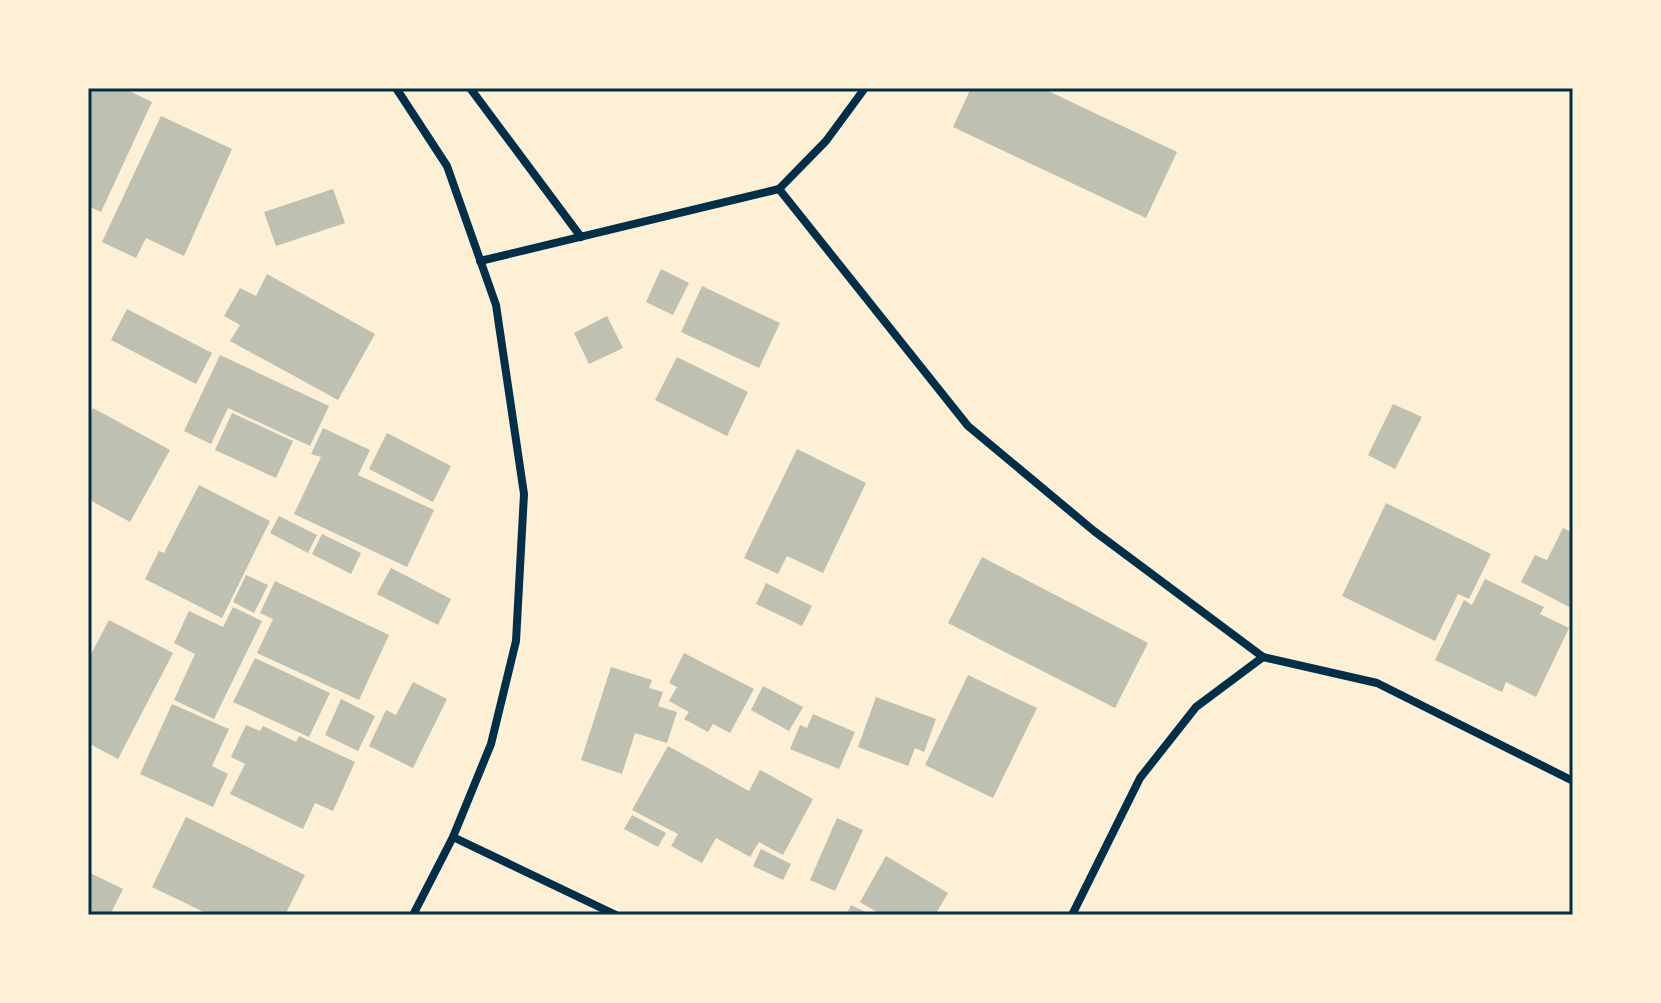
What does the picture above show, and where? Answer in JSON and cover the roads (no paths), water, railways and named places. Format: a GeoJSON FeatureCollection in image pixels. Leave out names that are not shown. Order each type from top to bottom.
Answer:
{"type":"FeatureCollection","features":[{"type":"Feature","properties":{"kind":"street"},"geometry":{"type":"LineString","coordinates":[[396,88],[447,166],[496,305],[524,494],[516,641],[491,744],[453,837],[413,915]]}},
{"type":"Feature","properties":{"kind":"street"},"geometry":{"type":"LineString","coordinates":[[470,88],[581,237]]}},
{"type":"Feature","properties":{"kind":"street"},"geometry":{"type":"LineString","coordinates":[[480,261],[779,189],[826,141],[865,88]]}},
{"type":"Feature","properties":{"kind":"street"},"geometry":{"type":"LineString","coordinates":[[779,189],[968,426],[1094,531],[1263,657],[1377,683],[1573,781]]}},
{"type":"Feature","properties":{"kind":"street"},"geometry":{"type":"LineString","coordinates":[[1072,915],[1140,778],[1196,707],[1263,657]]}},
{"type":"Feature","properties":{"kind":"street"},"geometry":{"type":"LineString","coordinates":[[453,837],[616,915]]}}]}
